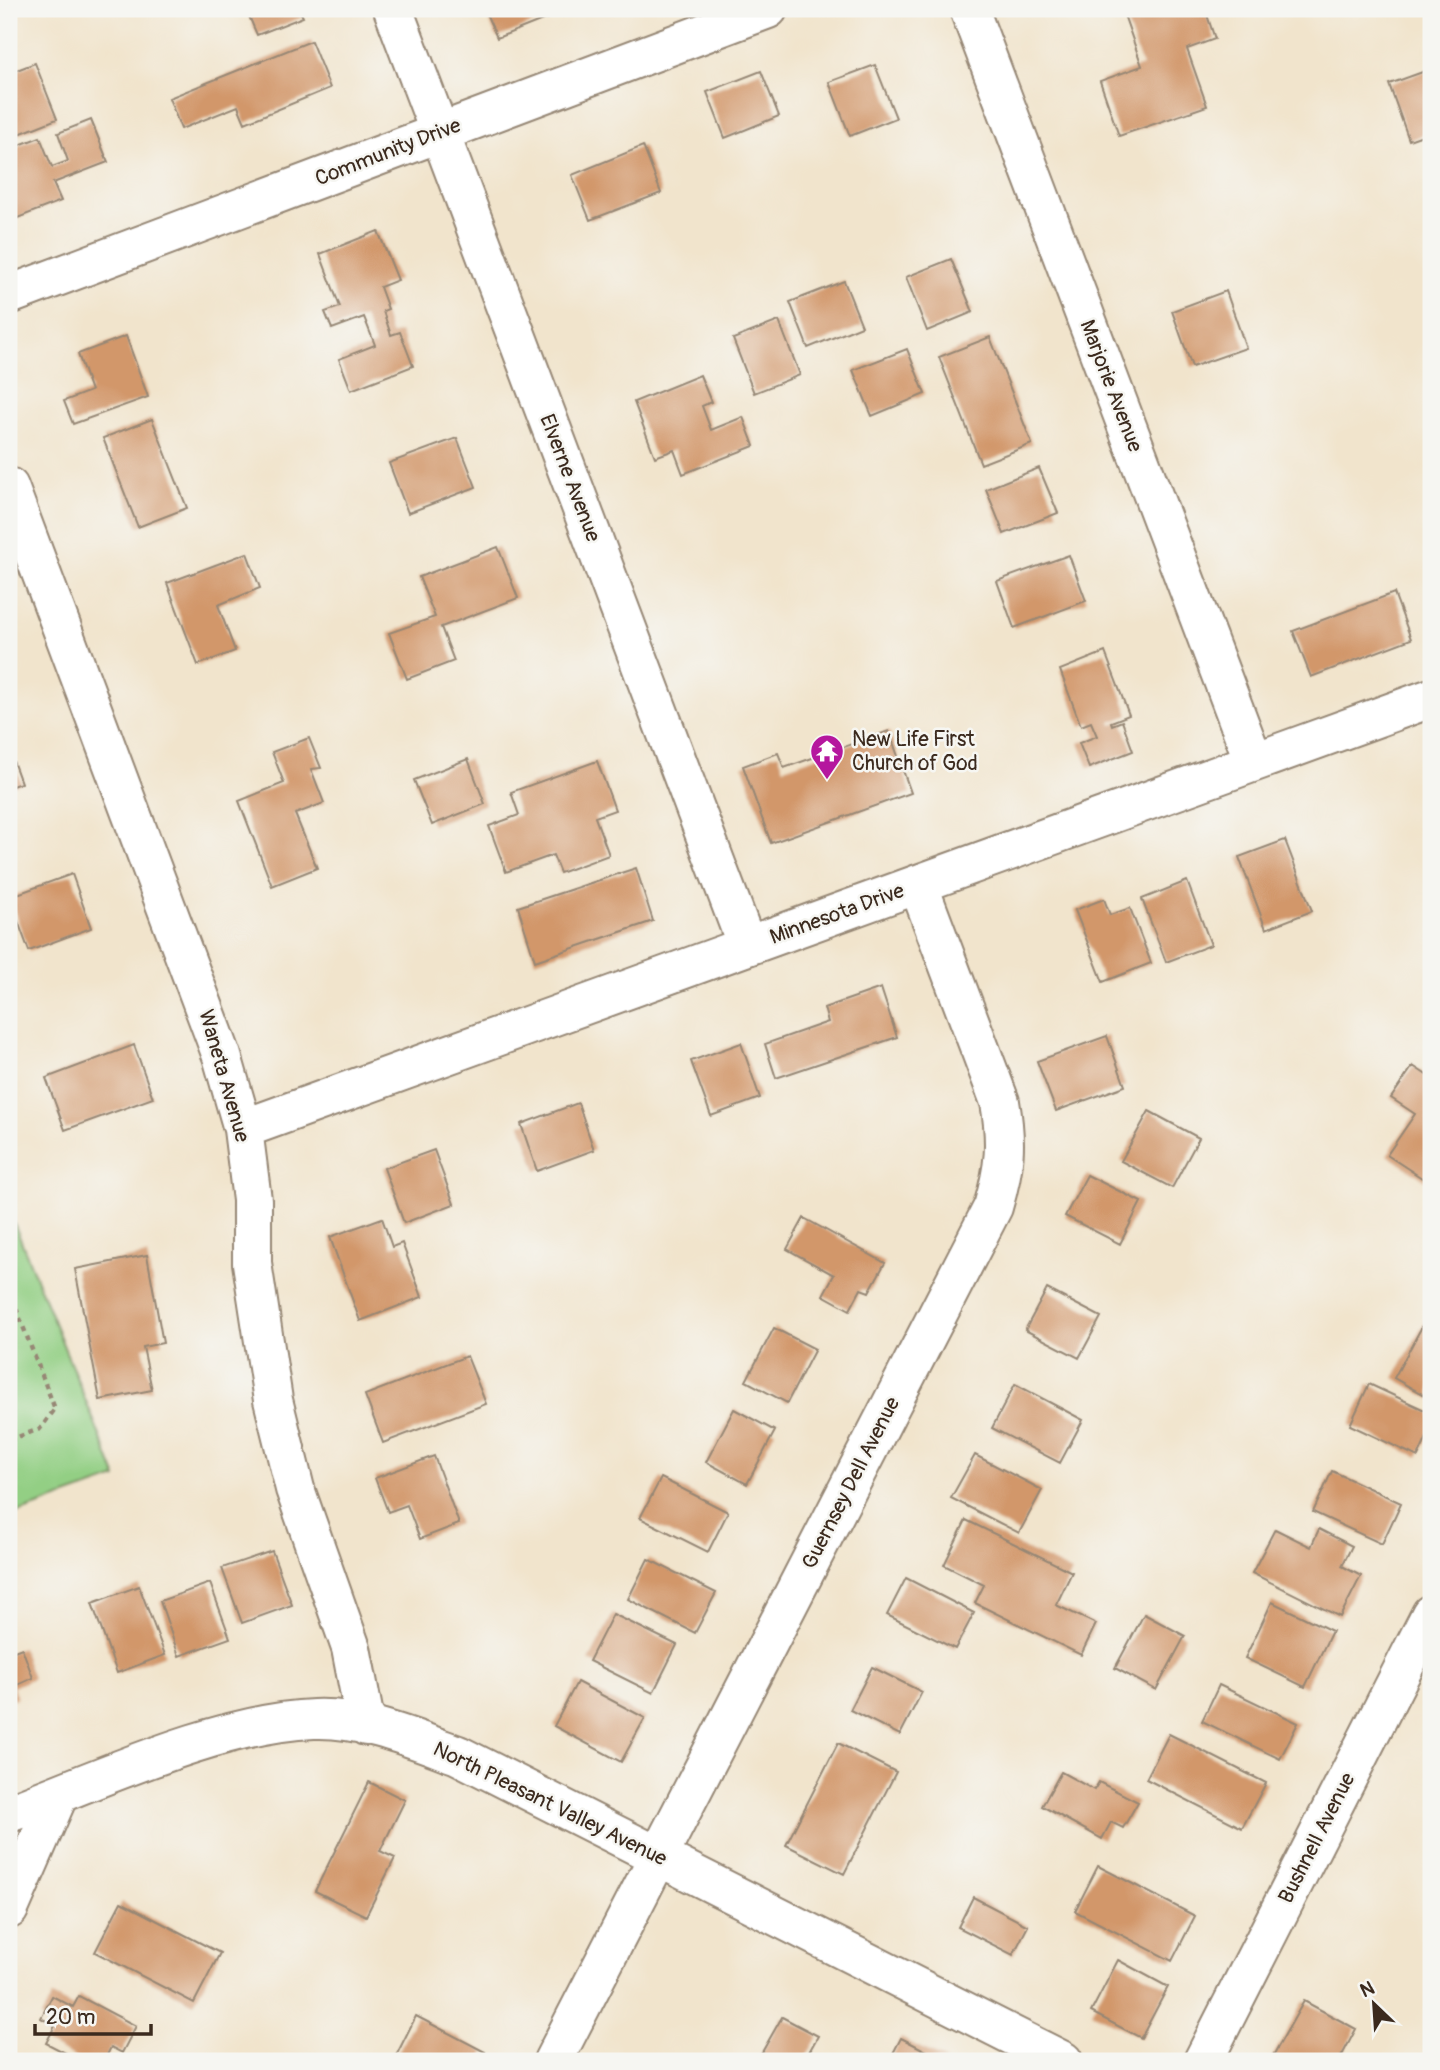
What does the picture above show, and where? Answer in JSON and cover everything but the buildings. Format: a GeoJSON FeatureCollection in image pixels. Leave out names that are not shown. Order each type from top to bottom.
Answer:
{"type":"FeatureCollection","features":[{"type":"Feature","properties":{"kind":"street","name":"Elverne Avenue"},"geometry":{"type":"LineString","coordinates":[[393,9],[747,946]]}},
{"type":"Feature","properties":{"kind":"street","name":"Community Drive"},"geometry":{"type":"LineString","coordinates":[[9,295],[768,9]]}},
{"type":"Feature","properties":{"kind":"street","name":"Marjorie Avenue"},"geometry":{"type":"LineString","coordinates":[[968,9],[1254,762]]}},
{"type":"Feature","properties":{"kind":"street","name":"Waneta Avenue"},"geometry":{"type":"LineString","coordinates":[[9,487],[222,1056],[243,1129],[252,1200],[252,1263],[272,1400],[295,1489],[351,1648],[366,1726]]}},
{"type":"Feature","properties":{"kind":"street","name":"Minnesota Drive"},"geometry":{"type":"LineString","coordinates":[[243,1129],[1431,698]]}},
{"type":"Feature","properties":{"kind":"street","name":"Guernsey Dell Avenue"},"geometry":{"type":"LineString","coordinates":[[553,2061],[993,1208],[1004,1170],[1006,1136],[1000,1102],[918,884]]}},
{"type":"Feature","properties":{"kind":"street","name":"Bushnell Avenue"},"geometry":{"type":"LineString","coordinates":[[1203,2061],[1431,1614]]}},
{"type":"Feature","properties":{"kind":"street","name":"North Pleasant Valley Avenue"},"geometry":{"type":"LineString","coordinates":[[9,1813],[163,1755],[248,1729],[315,1719],[366,1726],[458,1755],[1063,2061]]}},
{"type":"Feature","properties":{"kind":"street"},"geometry":{"type":"LineString","coordinates":[[9,1909],[59,1794]]}},
{"type":"Feature","properties":{"kind":"path"},"geometry":{"type":"LineString","coordinates":[[9,1290],[55,1409],[40,1429],[9,1440]]}},
{"type":"Feature","properties":{"kind":"green space"},"geometry":{"type":"Polygon","coordinates":[[[9,1211],[117,1478],[9,1516],[9,1211]]]}},
{"type":"Feature","properties":{"kind":"place","name":"New Life First Church of God"},"geometry":{"type":"Point","coordinates":[827,781]}}]}
